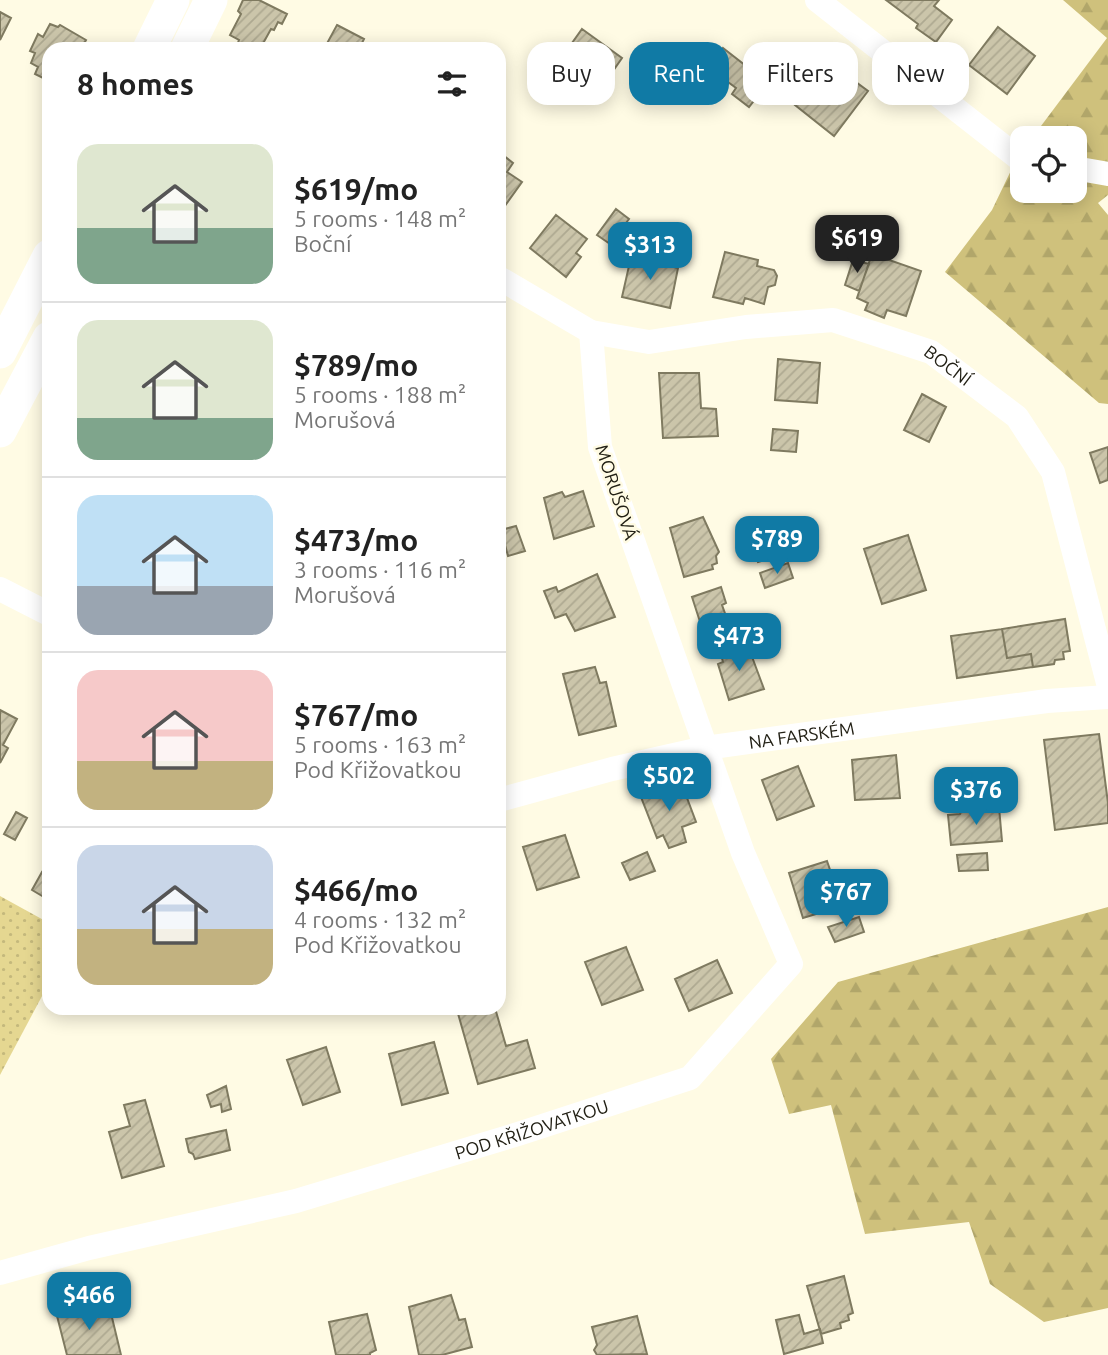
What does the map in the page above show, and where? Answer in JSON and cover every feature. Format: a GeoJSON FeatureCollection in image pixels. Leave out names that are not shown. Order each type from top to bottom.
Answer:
{"type":"FeatureCollection","features":[{"type":"Feature","properties":{"kind":"main road"},"geometry":{"type":"LineString","coordinates":[[193,42],[211,0]]}},
{"type":"Feature","properties":{"kind":"main road"},"geometry":{"type":"LineString","coordinates":[[0,352],[42,270]]}},
{"type":"Feature","properties":{"kind":"main road"},"geometry":{"type":"LineString","coordinates":[[0,430],[42,351]]}},
{"type":"Feature","properties":{"kind":"street"},"geometry":{"type":"LineString","coordinates":[[817,0],[1010,152]]}},
{"type":"Feature","properties":{"kind":"street"},"geometry":{"type":"LineString","coordinates":[[160,26],[184,42]]}},
{"type":"Feature","properties":{"kind":"street"},"geometry":{"type":"LineString","coordinates":[[1087,170],[1108,174]]}},
{"type":"Feature","properties":{"kind":"street"},"geometry":{"type":"LineString","coordinates":[[506,282],[591,332]]}},
{"type":"Feature","properties":{"kind":"street","name":"BOČNÍ"},"geometry":{"type":"LineString","coordinates":[[591,332],[649,342],[746,327],[833,320],[931,352],[1017,417],[1053,472],[1108,682]]}},
{"type":"Feature","properties":{"kind":"street","name":"MORUŠOVÁ"},"geometry":{"type":"LineString","coordinates":[[591,332],[600,447],[705,748]]}},
{"type":"Feature","properties":{"kind":"street"},"geometry":{"type":"LineString","coordinates":[[0,589],[42,610]]}},
{"type":"Feature","properties":{"kind":"street","name":"NA FARSKÉM"},"geometry":{"type":"LineString","coordinates":[[506,798],[612,769],[705,748],[1047,701],[1108,696]]}},
{"type":"Feature","properties":{"kind":"street","name":"POD KŘIŽOVATKOU"},"geometry":{"type":"LineString","coordinates":[[0,1273],[89,1248],[296,1201],[518,1134],[690,1078],[791,964],[743,853],[705,748]]}},
{"type":"Feature","properties":{"kind":"shaded area"},"geometry":{"type":"Polygon","coordinates":[[[0,896],[42,919],[42,996],[0,1075],[0,896]]]}},
{"type":"Feature","properties":{"kind":"green space"},"geometry":{"type":"Polygon","coordinates":[[[1063,0],[1108,0],[1108,195],[1098,203],[1108,215],[1108,404],[1099,403],[945,272],[992,210],[1010,173],[1010,203],[1087,203],[1087,126],[1041,126],[1107,38],[1063,0]]]}},
{"type":"Feature","properties":{"kind":"green space"},"geometry":{"type":"Polygon","coordinates":[[[1108,907],[1108,1308],[1044,1322],[990,1284],[969,1222],[865,1234],[831,1105],[789,1114],[771,1059],[838,982],[1108,907]]]}},
{"type":"Feature","properties":{"kind":"building"},"geometry":{"type":"Polygon","coordinates":[[[243,0],[259,0],[287,14],[282,24],[278,22],[274,30],[271,29],[264,42],[238,42],[230,35],[241,14],[238,11],[243,0]]]}},
{"type":"Feature","properties":{"kind":"building"},"geometry":{"type":"Polygon","coordinates":[[[886,0],[939,0],[934,6],[952,20],[936,42],[916,28],[918,24],[886,0]]]}},
{"type":"Feature","properties":{"kind":"building"},"geometry":{"type":"Polygon","coordinates":[[[0,12],[11,18],[0,40],[0,12]]]}},
{"type":"Feature","properties":{"kind":"building"},"geometry":{"type":"Polygon","coordinates":[[[50,24],[58,27],[60,25],[86,40],[42,42],[42,78],[35,74],[38,67],[31,63],[35,53],[30,51],[38,34],[43,37],[50,24]]]}},
{"type":"Feature","properties":{"kind":"building"},"geometry":{"type":"Polygon","coordinates":[[[337,25],[364,39],[362,42],[328,42],[337,25]]]}},
{"type":"Feature","properties":{"kind":"building"},"geometry":{"type":"Polygon","coordinates":[[[998,27],[1035,56],[1007,94],[969,65],[998,27]]]}},
{"type":"Feature","properties":{"kind":"building"},"geometry":{"type":"Polygon","coordinates":[[[582,29],[600,42],[573,42],[582,29]]]}},
{"type":"Feature","properties":{"kind":"building"},"geometry":{"type":"Polygon","coordinates":[[[615,53],[622,58],[615,68],[615,53]]]}},
{"type":"Feature","properties":{"kind":"building"},"geometry":{"type":"Polygon","coordinates":[[[729,53],[743,64],[743,102],[732,94],[736,88],[729,83],[729,53]]]}},
{"type":"Feature","properties":{"kind":"building"},"geometry":{"type":"Polygon","coordinates":[[[858,84],[868,91],[858,104],[858,84]]]}},
{"type":"Feature","properties":{"kind":"building"},"geometry":{"type":"Polygon","coordinates":[[[795,105],[857,105],[834,136],[795,105]]]}},
{"type":"Feature","properties":{"kind":"building"},"geometry":{"type":"Polygon","coordinates":[[[506,158],[513,163],[507,172],[522,182],[506,204],[506,158]]]}},
{"type":"Feature","properties":{"kind":"building"},"geometry":{"type":"Polygon","coordinates":[[[616,209],[629,219],[610,244],[597,235],[616,209]]]}},
{"type":"Feature","properties":{"kind":"building"},"geometry":{"type":"Polygon","coordinates":[[[556,215],[587,239],[576,253],[581,257],[566,277],[530,248],[556,215]]]}},
{"type":"Feature","properties":{"kind":"building"},"geometry":{"type":"Polygon","coordinates":[[[725,252],[758,260],[757,266],[774,270],[777,276],[775,285],[768,287],[764,304],[745,298],[743,304],[713,297],[725,252]]]}},
{"type":"Feature","properties":{"kind":"building"},"geometry":{"type":"Polygon","coordinates":[[[872,254],[921,271],[906,316],[887,310],[884,318],[865,310],[868,303],[857,298],[872,254]]]}},
{"type":"Feature","properties":{"kind":"building"},"geometry":{"type":"Polygon","coordinates":[[[632,258],[678,268],[670,308],[622,297],[629,266],[623,264],[625,260],[632,258]]]}},
{"type":"Feature","properties":{"kind":"building"},"geometry":{"type":"Polygon","coordinates":[[[853,260],[869,264],[859,291],[845,285],[853,260]]]}},
{"type":"Feature","properties":{"kind":"building"},"geometry":{"type":"Polygon","coordinates":[[[778,359],[820,363],[817,403],[775,400],[778,359]]]}},
{"type":"Feature","properties":{"kind":"building"},"geometry":{"type":"Polygon","coordinates":[[[659,373],[699,373],[701,408],[716,409],[718,436],[663,438],[659,373]]]}},
{"type":"Feature","properties":{"kind":"building"},"geometry":{"type":"Polygon","coordinates":[[[922,394],[946,407],[929,442],[904,430],[922,394]]]}},
{"type":"Feature","properties":{"kind":"building"},"geometry":{"type":"Polygon","coordinates":[[[773,429],[798,431],[796,452],[771,450],[773,429]]]}},
{"type":"Feature","properties":{"kind":"building"},"geometry":{"type":"Polygon","coordinates":[[[1108,447],[1108,480],[1100,483],[1090,453],[1108,447]]]}},
{"type":"Feature","properties":{"kind":"building"},"geometry":{"type":"Polygon","coordinates":[[[583,491],[594,526],[554,539],[544,498],[562,492],[565,497],[583,491]]]}},
{"type":"Feature","properties":{"kind":"building"},"geometry":{"type":"Polygon","coordinates":[[[703,517],[719,552],[716,556],[717,563],[712,565],[713,569],[684,577],[670,528],[703,517]]]}},
{"type":"Feature","properties":{"kind":"building"},"geometry":{"type":"Polygon","coordinates":[[[516,526],[525,551],[508,556],[506,529],[516,526]]]}},
{"type":"Feature","properties":{"kind":"building"},"geometry":{"type":"Polygon","coordinates":[[[788,534],[793,551],[758,562],[753,546],[788,534]]]}},
{"type":"Feature","properties":{"kind":"building"},"geometry":{"type":"Polygon","coordinates":[[[908,535],[926,590],[882,604],[864,549],[908,535]]]}},
{"type":"Feature","properties":{"kind":"building"},"geometry":{"type":"Polygon","coordinates":[[[788,563],[793,578],[765,588],[760,573],[788,563]]]}},
{"type":"Feature","properties":{"kind":"building"},"geometry":{"type":"Polygon","coordinates":[[[597,574],[615,617],[575,631],[566,614],[555,618],[544,591],[556,587],[558,592],[597,574]]]}},
{"type":"Feature","properties":{"kind":"building"},"geometry":{"type":"Polygon","coordinates":[[[721,587],[726,603],[722,605],[727,619],[702,628],[692,597],[721,587]]]}},
{"type":"Feature","properties":{"kind":"building"},"geometry":{"type":"Polygon","coordinates":[[[1065,619],[1070,651],[1063,652],[1064,659],[1055,660],[1054,664],[1033,667],[1031,654],[1007,658],[1002,629],[1065,619]]]}},
{"type":"Feature","properties":{"kind":"building"},"geometry":{"type":"Polygon","coordinates":[[[1002,629],[1007,658],[1031,654],[1033,667],[957,678],[951,636],[1002,629]]]}},
{"type":"Feature","properties":{"kind":"building"},"geometry":{"type":"Polygon","coordinates":[[[739,646],[741,649],[748,646],[764,689],[729,700],[718,664],[723,662],[720,651],[739,646]]]}},
{"type":"Feature","properties":{"kind":"building"},"geometry":{"type":"Polygon","coordinates":[[[595,667],[600,683],[606,682],[616,726],[579,735],[563,674],[595,667]]]}},
{"type":"Feature","properties":{"kind":"building"},"geometry":{"type":"Polygon","coordinates":[[[0,710],[17,719],[3,745],[8,748],[0,763],[0,710]]]}},
{"type":"Feature","properties":{"kind":"building"},"geometry":{"type":"Polygon","coordinates":[[[1099,734],[1108,823],[1055,830],[1044,740],[1099,734]]]}},
{"type":"Feature","properties":{"kind":"building"},"geometry":{"type":"Polygon","coordinates":[[[896,755],[900,798],[855,800],[852,760],[896,755]]]}},
{"type":"Feature","properties":{"kind":"building"},"geometry":{"type":"Polygon","coordinates":[[[798,766],[814,806],[777,820],[762,780],[798,766]]]}},
{"type":"Feature","properties":{"kind":"building"},"geometry":{"type":"Polygon","coordinates":[[[681,782],[696,822],[682,827],[686,842],[669,848],[663,835],[657,838],[641,797],[681,782]]]}},
{"type":"Feature","properties":{"kind":"building"},"geometry":{"type":"Polygon","coordinates":[[[999,807],[1002,841],[951,845],[948,815],[999,807]]]}},
{"type":"Feature","properties":{"kind":"building"},"geometry":{"type":"Polygon","coordinates":[[[16,812],[27,818],[15,840],[4,834],[16,812]]]}},
{"type":"Feature","properties":{"kind":"building"},"geometry":{"type":"Polygon","coordinates":[[[565,835],[579,877],[537,890],[523,847],[565,835]]]}},
{"type":"Feature","properties":{"kind":"building"},"geometry":{"type":"Polygon","coordinates":[[[647,852],[655,871],[630,880],[622,863],[647,852]]]}},
{"type":"Feature","properties":{"kind":"building"},"geometry":{"type":"Polygon","coordinates":[[[987,853],[988,870],[959,871],[957,855],[987,853]]]}},
{"type":"Feature","properties":{"kind":"building"},"geometry":{"type":"Polygon","coordinates":[[[827,861],[839,896],[816,905],[819,913],[803,918],[789,873],[827,861]]]}},
{"type":"Feature","properties":{"kind":"building"},"geometry":{"type":"Polygon","coordinates":[[[42,872],[42,896],[32,890],[42,872]]]}},
{"type":"Feature","properties":{"kind":"building"},"geometry":{"type":"Polygon","coordinates":[[[859,917],[864,932],[835,942],[828,927],[859,917]]]}},
{"type":"Feature","properties":{"kind":"building"},"geometry":{"type":"Polygon","coordinates":[[[626,947],[643,990],[602,1005],[585,962],[626,947]]]}},
{"type":"Feature","properties":{"kind":"building"},"geometry":{"type":"Polygon","coordinates":[[[717,960],[732,993],[689,1011],[675,979],[717,960]]]}},
{"type":"Feature","properties":{"kind":"building"},"geometry":{"type":"Polygon","coordinates":[[[458,1015],[497,1015],[506,1046],[527,1040],[535,1068],[478,1084],[458,1015]]]}},
{"type":"Feature","properties":{"kind":"building"},"geometry":{"type":"Polygon","coordinates":[[[434,1042],[448,1093],[402,1105],[389,1054],[434,1042]]]}},
{"type":"Feature","properties":{"kind":"building"},"geometry":{"type":"Polygon","coordinates":[[[326,1047],[340,1092],[303,1105],[287,1060],[326,1047]]]}},
{"type":"Feature","properties":{"kind":"building"},"geometry":{"type":"Polygon","coordinates":[[[226,1086],[231,1109],[222,1112],[221,1104],[211,1107],[207,1095],[226,1086]]]}},
{"type":"Feature","properties":{"kind":"building"},"geometry":{"type":"Polygon","coordinates":[[[145,1100],[164,1166],[122,1178],[109,1132],[130,1126],[124,1105],[145,1100]]]}},
{"type":"Feature","properties":{"kind":"building"},"geometry":{"type":"Polygon","coordinates":[[[226,1130],[230,1150],[195,1159],[189,1152],[186,1139],[226,1130]]]}},
{"type":"Feature","properties":{"kind":"building"},"geometry":{"type":"Polygon","coordinates":[[[844,1276],[853,1313],[848,1315],[849,1320],[840,1323],[841,1328],[821,1334],[807,1286],[844,1276]]]}},
{"type":"Feature","properties":{"kind":"building"},"geometry":{"type":"Polygon","coordinates":[[[451,1295],[459,1320],[465,1319],[472,1347],[442,1355],[419,1355],[409,1307],[451,1295]]]}},
{"type":"Feature","properties":{"kind":"building"},"geometry":{"type":"Polygon","coordinates":[[[109,1305],[121,1355],[67,1355],[56,1312],[74,1307],[77,1313],[109,1305]]]}},
{"type":"Feature","properties":{"kind":"building"},"geometry":{"type":"Polygon","coordinates":[[[367,1314],[376,1350],[370,1355],[336,1355],[329,1322],[367,1314]]]}},
{"type":"Feature","properties":{"kind":"building"},"geometry":{"type":"Polygon","coordinates":[[[799,1315],[804,1334],[820,1329],[823,1343],[784,1354],[776,1320],[799,1315]]]}},
{"type":"Feature","properties":{"kind":"building"},"geometry":{"type":"Polygon","coordinates":[[[637,1316],[647,1354],[597,1355],[592,1327],[637,1316]]]}}]}
